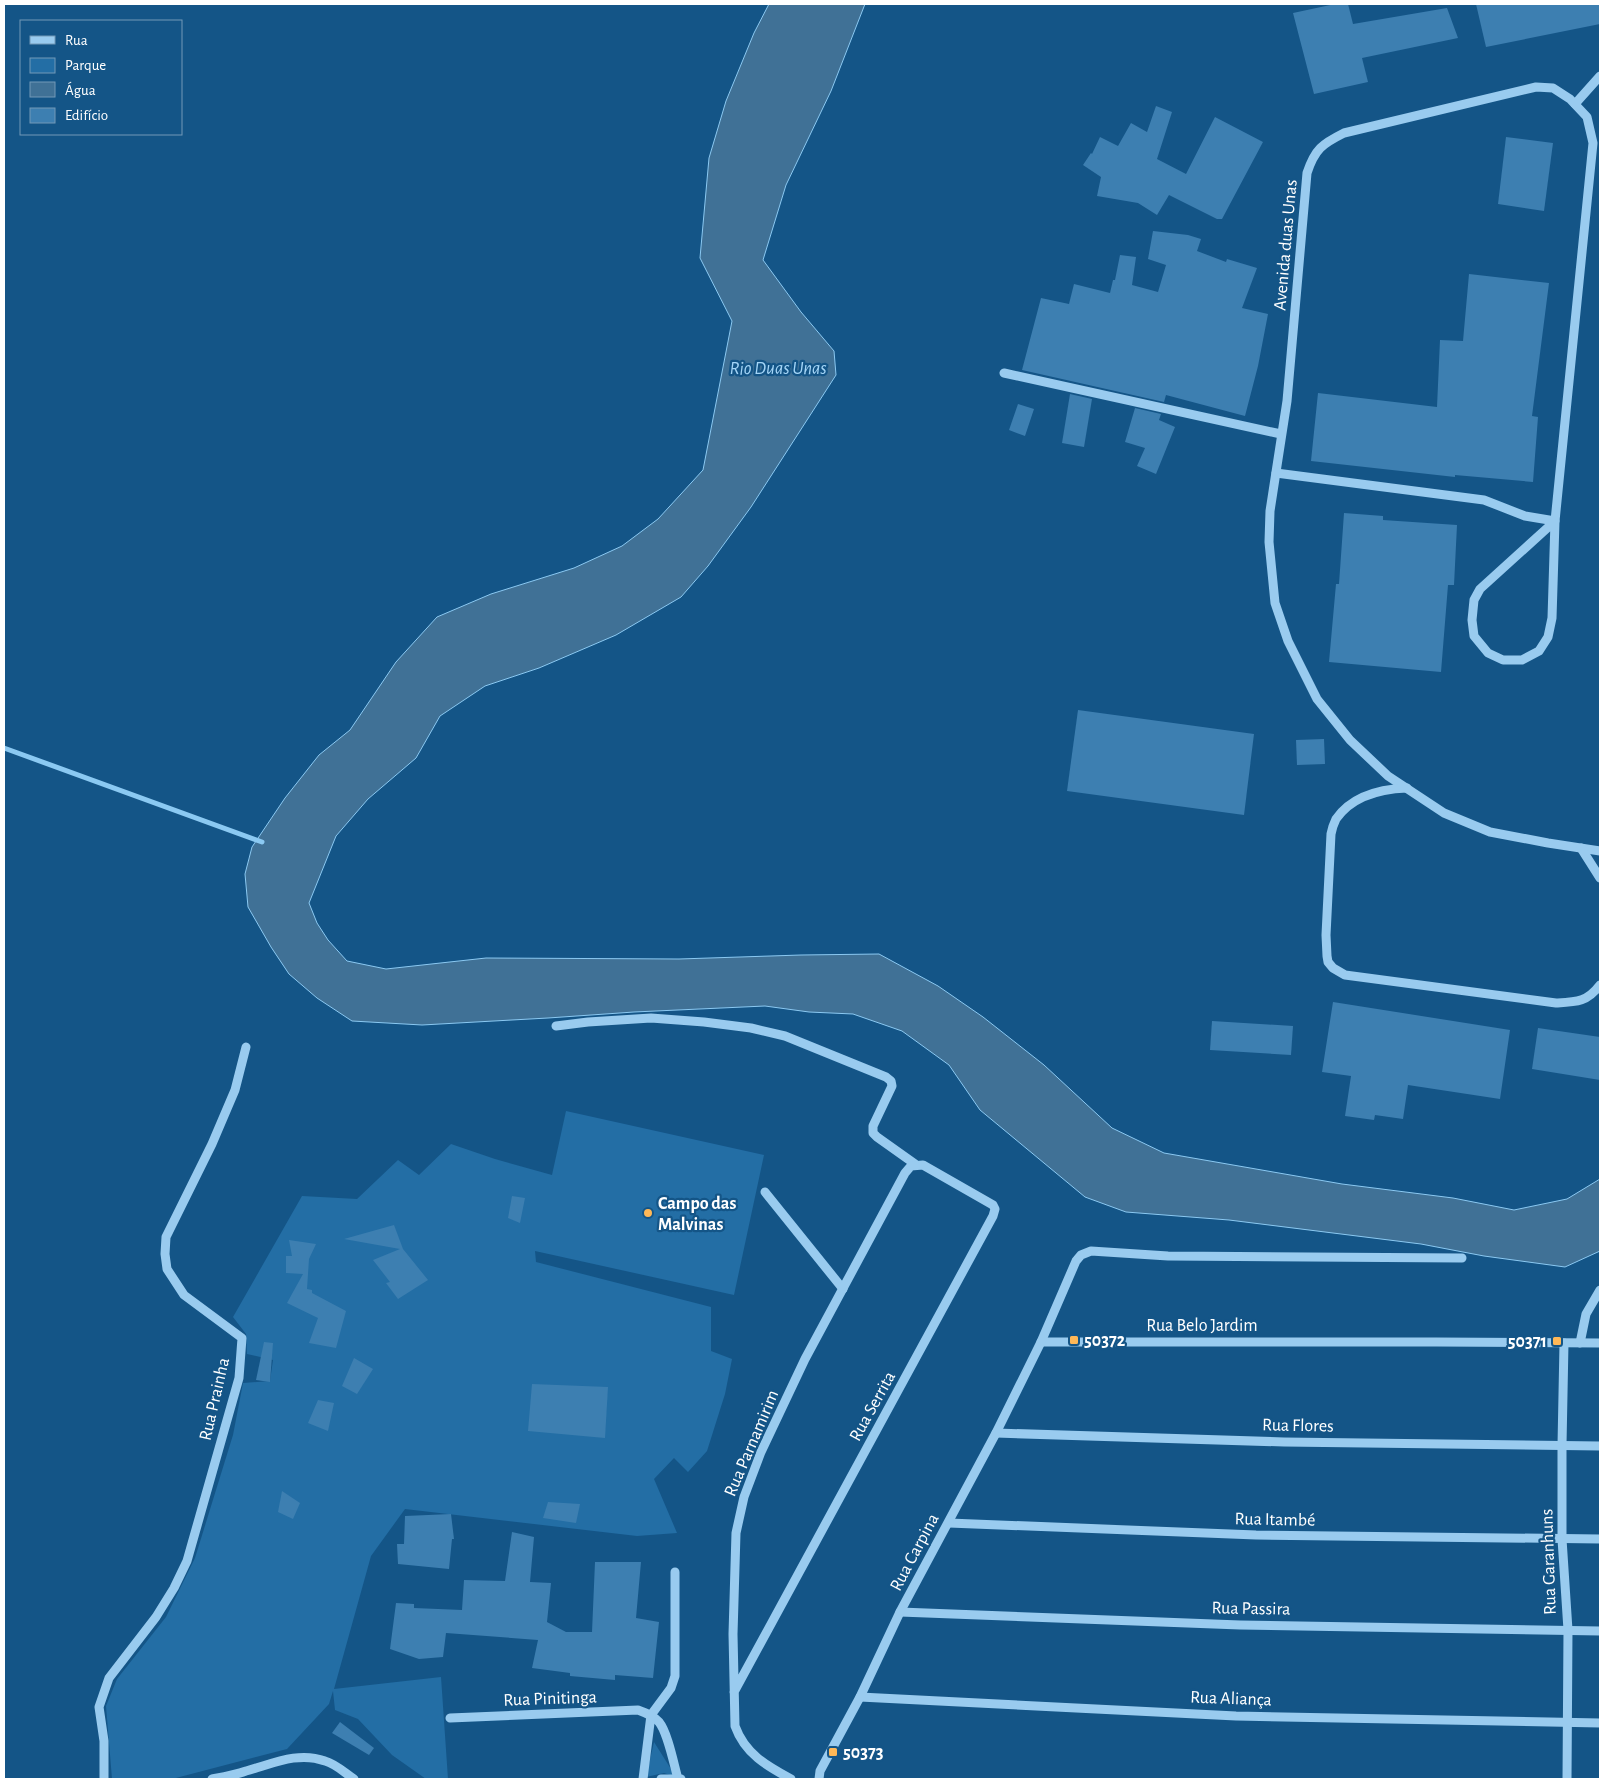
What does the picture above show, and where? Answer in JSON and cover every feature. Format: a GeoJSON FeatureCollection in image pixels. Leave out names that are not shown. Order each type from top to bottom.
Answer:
{"type":"FeatureCollection","features":[{"type":"Feature","properties":{"kind":"street"},"geometry":{"type":"LineString","coordinates":[[1575,104],[1600,76]]}},
{"type":"Feature","properties":{"kind":"street","name":"Avenida duas Unas"},"geometry":{"type":"LineString","coordinates":[[1555,521],[1480,589],[1474,600],[1472,620],[1474,636],[1488,653],[1503,660],[1522,660],[1539,650],[1548,638],[1552,618],[1555,521],[1593,143],[1587,117],[1570,99],[1553,88],[1536,87],[1344,133],[1326,142],[1311,160],[1307,173],[1287,401],[1270,511],[1269,542],[1275,603],[1288,641],[1317,699],[1345,733],[1388,776],[1444,813],[1490,832],[1600,851]]}},
{"type":"Feature","properties":{"kind":"street"},"geometry":{"type":"LineString","coordinates":[[1004,373],[1281,434]]}},
{"type":"Feature","properties":{"kind":"street"},"geometry":{"type":"LineString","coordinates":[[1276,474],[1484,500],[1525,516],[1555,521]]}},
{"type":"Feature","properties":{"kind":"street"},"geometry":{"type":"LineString","coordinates":[[1407,788],[1388,789],[1365,796],[1350,806],[1336,820],[1331,834],[1326,935],[1328,962],[1333,968],[1344,975],[1556,1003],[1579,1002],[1590,996],[1600,985]]}},
{"type":"Feature","properties":{"kind":"street"},"geometry":{"type":"LineString","coordinates":[[1581,848],[1600,878]]}},
{"type":"Feature","properties":{"kind":"street"},"geometry":{"type":"LineString","coordinates":[[556,1026],[651,1018],[751,1028],[785,1036],[886,1077],[891,1081],[892,1086],[873,1126],[873,1133],[919,1165]]}},
{"type":"Feature","properties":{"kind":"street","name":"Rua Prainha"},"geometry":{"type":"LineString","coordinates":[[104,1779],[104,1741],[99,1707],[102,1697],[109,1678],[156,1617],[174,1588],[187,1561],[239,1378],[242,1338],[184,1295],[167,1268],[165,1254],[166,1237],[212,1144],[236,1090],[246,1047]]}},
{"type":"Feature","properties":{"kind":"street","name":"Rua Parnamirim"},"geometry":{"type":"LineString","coordinates":[[791,1779],[749,1752],[738,1736],[735,1726],[733,1634],[736,1533],[739,1515],[751,1475],[805,1359],[905,1173],[911,1166],[919,1165]]}},
{"type":"Feature","properties":{"kind":"street","name":"Rua Serrita"},"geometry":{"type":"LineString","coordinates":[[734,1692],[993,1216],[995,1209],[993,1205],[919,1165]]}},
{"type":"Feature","properties":{"kind":"street"},"geometry":{"type":"LineString","coordinates":[[764,1192],[843,1288]]}},
{"type":"Feature","properties":{"kind":"street"},"geometry":{"type":"LineString","coordinates":[[1041,1342],[1076,1261],[1081,1255],[1091,1251],[1168,1256],[1462,1258]]}},
{"type":"Feature","properties":{"kind":"street"},"geometry":{"type":"LineString","coordinates":[[1580,1343],[1586,1314],[1600,1290]]}},
{"type":"Feature","properties":{"kind":"street","name":"Rua Belo Jardim"},"geometry":{"type":"LineString","coordinates":[[1041,1342],[1600,1343]]}},
{"type":"Feature","properties":{"kind":"street","name":"Rua Carpina"},"geometry":{"type":"LineString","coordinates":[[819,1779],[820,1771],[860,1697],[900,1612],[996,1433],[1041,1342]]}},
{"type":"Feature","properties":{"kind":"street","name":"Rua Garanhuns"},"geometry":{"type":"LineString","coordinates":[[1564,1343],[1562,1539],[1568,1630],[1567,1779]]}},
{"type":"Feature","properties":{"kind":"street","name":"Rua Flores"},"geometry":{"type":"LineString","coordinates":[[996,1433],[1284,1442],[1600,1446]]}},
{"type":"Feature","properties":{"kind":"street","name":"Rua Itambé"},"geometry":{"type":"LineString","coordinates":[[949,1522],[1256,1535],[1600,1539]]}},
{"type":"Feature","properties":{"kind":"street"},"geometry":{"type":"LineString","coordinates":[[643,1779],[651,1715],[671,1688],[675,1676],[675,1572]]}},
{"type":"Feature","properties":{"kind":"street","name":"Rua Passira"},"geometry":{"type":"LineString","coordinates":[[900,1612],[1240,1625],[1600,1631]]}},
{"type":"Feature","properties":{"kind":"street","name":"Rua Aliança"},"geometry":{"type":"LineString","coordinates":[[860,1697],[1236,1716],[1600,1723]]}},
{"type":"Feature","properties":{"kind":"street","name":"Rua Pinitinga"},"geometry":{"type":"LineString","coordinates":[[450,1718],[638,1710],[651,1715]]}},
{"type":"Feature","properties":{"kind":"street"},"geometry":{"type":"LineString","coordinates":[[651,1715],[659,1722],[664,1731],[680,1779],[661,1779]]}},
{"type":"Feature","properties":{"kind":"street"},"geometry":{"type":"LineString","coordinates":[[212,1779],[294,1758],[323,1760],[331,1763],[354,1779]]}},
{"type":"Feature","properties":{"kind":"green space"},"geometry":{"type":"Polygon","coordinates":[[[566,1111],[764,1155],[734,1295],[535,1251],[536,1262],[711,1307],[711,1351],[732,1359],[725,1394],[707,1451],[688,1472],[674,1458],[654,1479],[677,1533],[637,1536],[405,1509],[371,1556],[334,1689],[441,1677],[448,1779],[426,1779],[392,1755],[358,1719],[335,1710],[333,1691],[329,1704],[287,1749],[172,1779],[112,1779],[106,1706],[117,1679],[166,1617],[195,1558],[233,1435],[243,1383],[270,1381],[273,1360],[247,1354],[246,1334],[233,1317],[302,1196],[357,1199],[398,1160],[419,1175],[451,1144],[552,1175],[566,1111]]]}},
{"type":"Feature","properties":{"kind":"green space"},"geometry":{"type":"Polygon","coordinates":[[[654,1742],[676,1777],[664,1773],[646,1777],[654,1742]]]}},
{"type":"Feature","properties":{"kind":"water","name":"Rio Duas Unas"},"geometry":{"type":"Polygon","coordinates":[[[769,4],[865,4],[831,91],[786,185],[763,260],[801,312],[834,351],[836,375],[751,507],[708,566],[681,597],[616,635],[539,668],[485,686],[440,716],[416,758],[368,799],[336,836],[309,903],[317,923],[328,940],[347,961],[386,969],[486,958],[679,959],[879,954],[938,986],[983,1017],[1044,1065],[1112,1128],[1164,1153],[1342,1184],[1453,1198],[1514,1210],[1567,1199],[1600,1179],[1600,1251],[1565,1267],[1484,1256],[1421,1244],[1229,1220],[1126,1212],[1085,1197],[980,1110],[949,1065],[902,1031],[853,1014],[809,1012],[765,1006],[422,1025],[352,1021],[317,998],[289,974],[271,947],[248,907],[245,874],[252,847],[285,798],[319,755],[350,730],[396,662],[437,617],[491,594],[574,568],[622,546],[658,519],[703,470],[732,321],[700,258],[709,158],[726,101],[754,33],[769,4]]]}},
{"type":"Feature","properties":{"kind":"building"},"geometry":{"type":"Polygon","coordinates":[[[1335,4],[1348,4],[1353,24],[1447,8],[1458,38],[1362,58],[1368,82],[1314,94],[1293,13],[1335,4]]]}},
{"type":"Feature","properties":{"kind":"building"},"geometry":{"type":"Polygon","coordinates":[[[1476,4],[1600,4],[1600,24],[1486,47],[1476,4]]]}},
{"type":"Feature","properties":{"kind":"building"},"geometry":{"type":"Polygon","coordinates":[[[1156,106],[1172,112],[1157,159],[1186,174],[1215,117],[1263,142],[1222,219],[1217,219],[1169,195],[1157,215],[1138,203],[1097,196],[1101,177],[1083,165],[1092,154],[1100,137],[1118,146],[1131,123],[1147,132],[1156,106]]]}},
{"type":"Feature","properties":{"kind":"building"},"geometry":{"type":"Polygon","coordinates":[[[1506,137],[1553,143],[1544,211],[1498,204],[1506,137]]]}},
{"type":"Feature","properties":{"kind":"building"},"geometry":{"type":"Polygon","coordinates":[[[1153,231],[1188,235],[1201,239],[1197,251],[1226,262],[1227,259],[1257,268],[1242,308],[1268,314],[1258,366],[1245,416],[1166,395],[1164,402],[1022,370],[1041,298],[1069,304],[1074,284],[1110,293],[1113,280],[1115,280],[1120,255],[1136,257],[1132,285],[1158,292],[1166,265],[1148,259],[1153,231]]]}},
{"type":"Feature","properties":{"kind":"building"},"geometry":{"type":"Polygon","coordinates":[[[1469,274],[1549,283],[1532,416],[1538,417],[1533,482],[1455,475],[1455,477],[1311,461],[1318,393],[1437,407],[1440,340],[1463,341],[1469,274]]]}},
{"type":"Feature","properties":{"kind":"building"},"geometry":{"type":"Polygon","coordinates":[[[1070,394],[1092,399],[1084,447],[1062,443],[1070,394]]]}},
{"type":"Feature","properties":{"kind":"building"},"geometry":{"type":"Polygon","coordinates":[[[1018,404],[1034,409],[1025,436],[1009,430],[1018,404]]]}},
{"type":"Feature","properties":{"kind":"building"},"geometry":{"type":"Polygon","coordinates":[[[1135,408],[1161,414],[1159,420],[1175,427],[1156,474],[1137,466],[1145,448],[1125,442],[1135,408]]]}},
{"type":"Feature","properties":{"kind":"building"},"geometry":{"type":"Polygon","coordinates":[[[1344,513],[1383,516],[1383,520],[1457,525],[1454,585],[1448,585],[1441,672],[1329,662],[1336,584],[1339,584],[1344,513]]]}},
{"type":"Feature","properties":{"kind":"building"},"geometry":{"type":"Polygon","coordinates":[[[1078,710],[1254,734],[1244,815],[1067,791],[1078,710]]]}},
{"type":"Feature","properties":{"kind":"building"},"geometry":{"type":"Polygon","coordinates":[[[1324,739],[1325,764],[1297,765],[1296,740],[1324,739]]]}},
{"type":"Feature","properties":{"kind":"building"},"geometry":{"type":"Polygon","coordinates":[[[1333,1002],[1510,1030],[1500,1099],[1408,1085],[1403,1119],[1375,1115],[1374,1120],[1345,1116],[1351,1076],[1322,1072],[1333,1002]]]}},
{"type":"Feature","properties":{"kind":"building"},"geometry":{"type":"Polygon","coordinates":[[[1212,1021],[1293,1026],[1291,1055],[1210,1050],[1212,1021]]]}},
{"type":"Feature","properties":{"kind":"building"},"geometry":{"type":"Polygon","coordinates":[[[1538,1028],[1600,1037],[1600,1080],[1532,1069],[1538,1028]]]}},
{"type":"Feature","properties":{"kind":"building"},"geometry":{"type":"Polygon","coordinates":[[[512,1196],[525,1198],[520,1223],[508,1218],[512,1196]]]}},
{"type":"Feature","properties":{"kind":"building"},"geometry":{"type":"Polygon","coordinates":[[[394,1225],[403,1249],[428,1280],[398,1299],[386,1283],[390,1282],[373,1260],[400,1249],[344,1239],[394,1225]]]}},
{"type":"Feature","properties":{"kind":"building"},"geometry":{"type":"Polygon","coordinates":[[[289,1240],[316,1244],[309,1259],[307,1289],[312,1290],[312,1293],[346,1311],[336,1348],[309,1343],[318,1318],[287,1303],[303,1274],[286,1273],[286,1256],[292,1256],[289,1240]]]}},
{"type":"Feature","properties":{"kind":"building"},"geometry":{"type":"Polygon","coordinates":[[[264,1342],[273,1343],[270,1382],[256,1380],[264,1342]]]}},
{"type":"Feature","properties":{"kind":"building"},"geometry":{"type":"Polygon","coordinates":[[[354,1358],[373,1369],[357,1394],[342,1386],[354,1358]]]}},
{"type":"Feature","properties":{"kind":"building"},"geometry":{"type":"Polygon","coordinates":[[[532,1384],[608,1387],[605,1438],[528,1431],[532,1384]]]}},
{"type":"Feature","properties":{"kind":"building"},"geometry":{"type":"Polygon","coordinates":[[[318,1400],[334,1403],[328,1431],[308,1423],[318,1400]]]}},
{"type":"Feature","properties":{"kind":"building"},"geometry":{"type":"Polygon","coordinates":[[[282,1491],[300,1503],[293,1519],[278,1512],[282,1491]]]}},
{"type":"Feature","properties":{"kind":"building"},"geometry":{"type":"Polygon","coordinates":[[[548,1502],[580,1504],[576,1523],[543,1518],[548,1502]]]}},
{"type":"Feature","properties":{"kind":"building"},"geometry":{"type":"Polygon","coordinates":[[[451,1514],[454,1539],[452,1539],[449,1569],[398,1564],[397,1544],[404,1544],[405,1516],[451,1514]]]}},
{"type":"Feature","properties":{"kind":"building"},"geometry":{"type":"Polygon","coordinates":[[[512,1532],[534,1537],[530,1582],[551,1583],[547,1622],[566,1632],[592,1632],[595,1562],[641,1562],[636,1618],[659,1622],[653,1678],[615,1675],[615,1680],[570,1676],[570,1673],[532,1668],[538,1640],[446,1633],[443,1657],[419,1659],[390,1649],[396,1603],[414,1604],[414,1608],[462,1610],[464,1580],[505,1581],[512,1532]]]}},
{"type":"Feature","properties":{"kind":"building"},"geometry":{"type":"Polygon","coordinates":[[[340,1722],[374,1748],[369,1755],[332,1733],[340,1722]]]}},
{"type":"Feature","properties":{"kind":"waterway"},"geometry":{"type":"LineString","coordinates":[[4,748],[262,842]]}},
{"type":"Feature","properties":{"kind":"place","name":"Campo das Malvinas"},"geometry":{"type":"Point","coordinates":[648,1213]}},
{"type":"Feature","properties":{"kind":"place","name":"50372"},"geometry":{"type":"Point","coordinates":[1074,1340]}},
{"type":"Feature","properties":{"kind":"place","name":"50371"},"geometry":{"type":"Point","coordinates":[1557,1341]}},
{"type":"Feature","properties":{"kind":"place","name":"50373"},"geometry":{"type":"Point","coordinates":[833,1752]}}]}
